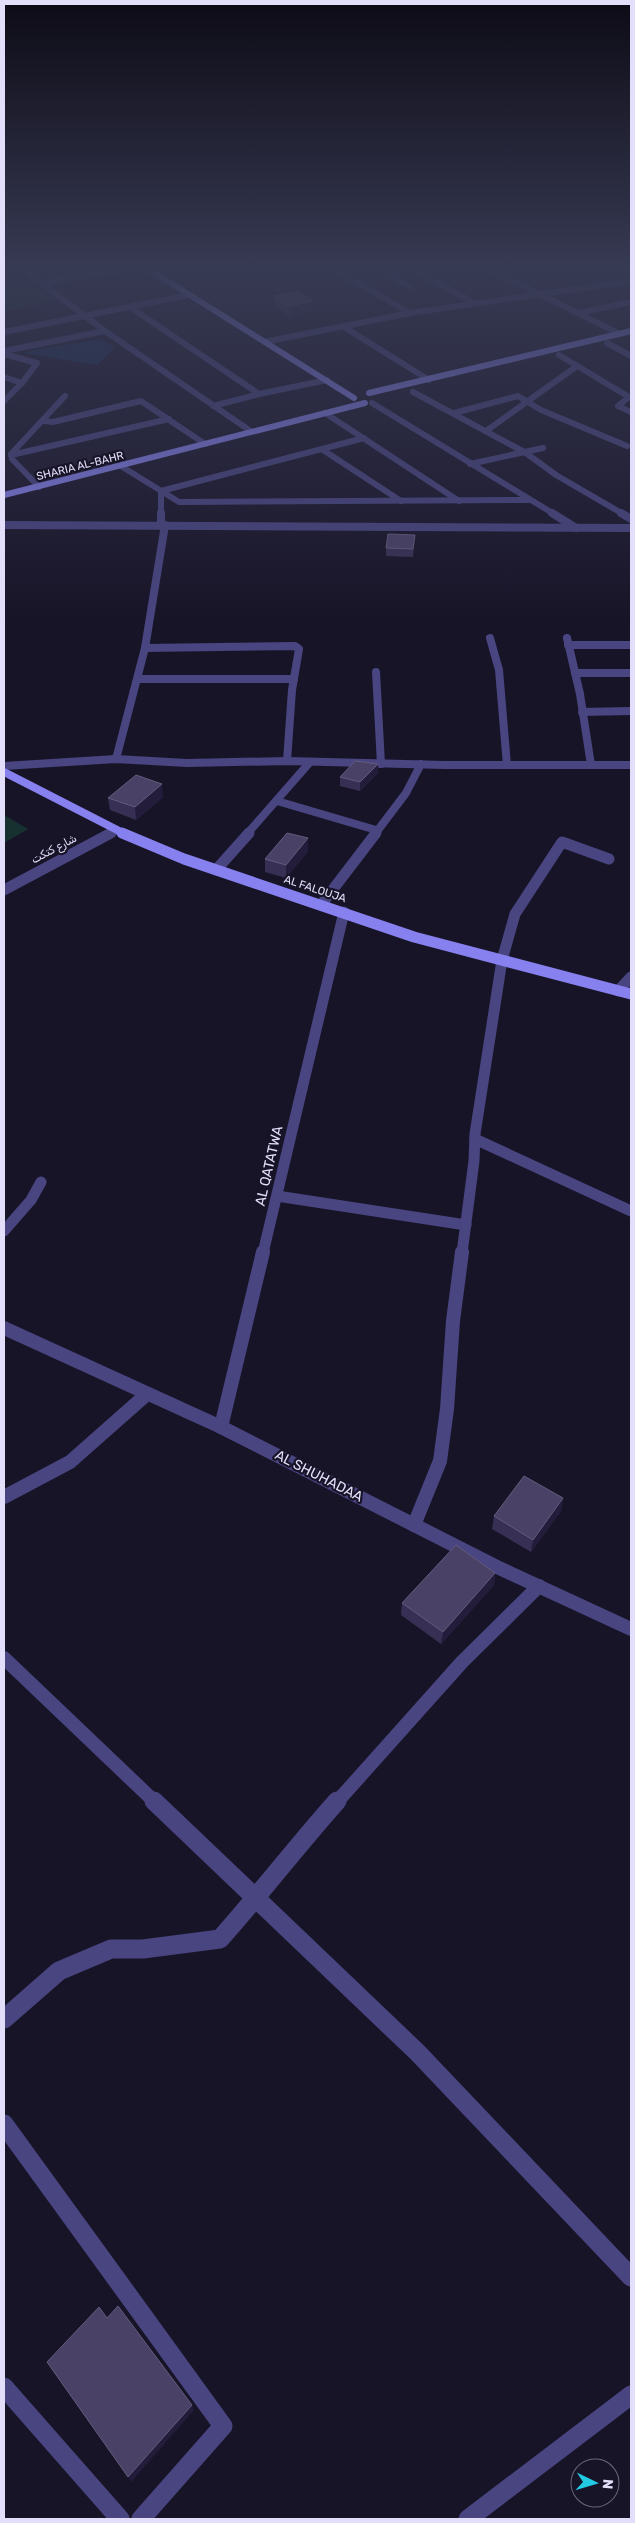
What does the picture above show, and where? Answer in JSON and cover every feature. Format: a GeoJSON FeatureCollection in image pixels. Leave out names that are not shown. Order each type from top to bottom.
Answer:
{"type":"FeatureCollection","features":[{"type":"Feature","properties":{"kind":"main road"},"geometry":{"type":"LineString","coordinates":[[339,388],[354,398],[368,403],[378,401],[380,398],[369,393]]}},
{"type":"Feature","properties":{"kind":"main road","name":"SHARIA AL-BAHR"},"geometry":{"type":"LineString","coordinates":[[249,430],[354,398],[358,395],[393,388]]}},
{"type":"Feature","properties":{"kind":"main road"},"geometry":{"type":"LineString","coordinates":[[404,394],[421,390]]}},
{"type":"Feature","properties":{"kind":"main road","name":"SHARIA AL-BAHR"},"geometry":{"type":"LineString","coordinates":[[4,495],[36,484],[249,430],[368,403]]}},
{"type":"Feature","properties":{"kind":"main road","name":"SHARIA AL-BAHR"},"geometry":{"type":"LineString","coordinates":[[4,488],[36,484],[121,466],[202,442]]}},
{"type":"Feature","properties":{"kind":"main road","name":"AL FALOUJA"},"geometry":{"type":"LineString","coordinates":[[4,772],[116,830],[184,859],[414,937],[631,994]]}},
{"type":"Feature","properties":{"kind":"street"},"geometry":{"type":"LineString","coordinates":[[4,402],[18,388]]}},
{"type":"Feature","properties":{"kind":"street"},"geometry":{"type":"LineString","coordinates":[[187,388],[249,430]]}},
{"type":"Feature","properties":{"kind":"street"},"geometry":{"type":"LineString","coordinates":[[250,388],[259,394]]}},
{"type":"Feature","properties":{"kind":"street"},"geometry":{"type":"LineString","coordinates":[[213,406],[289,388]]}},
{"type":"Feature","properties":{"kind":"street"},"geometry":{"type":"LineString","coordinates":[[486,431],[529,402],[533,396],[550,388]]}},
{"type":"Feature","properties":{"kind":"street"},"geometry":{"type":"LineString","coordinates":[[613,388],[629,397],[618,406],[631,412]]}},
{"type":"Feature","properties":{"kind":"street"},"geometry":{"type":"LineString","coordinates":[[412,392],[526,453],[556,474],[631,519]]}},
{"type":"Feature","properties":{"kind":"street"},"geometry":{"type":"LineString","coordinates":[[11,455],[65,396]]}},
{"type":"Feature","properties":{"kind":"street"},"geometry":{"type":"LineString","coordinates":[[454,413],[518,396],[541,410],[627,446]]}},
{"type":"Feature","properties":{"kind":"street"},"geometry":{"type":"LineString","coordinates":[[44,421],[53,422],[141,401],[202,442]]}},
{"type":"Feature","properties":{"kind":"street"},"geometry":{"type":"LineString","coordinates":[[368,403],[576,529]]}},
{"type":"Feature","properties":{"kind":"street"},"geometry":{"type":"LineString","coordinates":[[325,413],[459,501]]}},
{"type":"Feature","properties":{"kind":"street"},"geometry":{"type":"LineString","coordinates":[[11,455],[169,419]]}},
{"type":"Feature","properties":{"kind":"street"},"geometry":{"type":"LineString","coordinates":[[161,491],[364,438]]}},
{"type":"Feature","properties":{"kind":"street"},"geometry":{"type":"LineString","coordinates":[[470,464],[543,448]]}},
{"type":"Feature","properties":{"kind":"street"},"geometry":{"type":"LineString","coordinates":[[323,450],[401,501]]}},
{"type":"Feature","properties":{"kind":"street"},"geometry":{"type":"LineString","coordinates":[[11,455],[36,484]]}},
{"type":"Feature","properties":{"kind":"street"},"geometry":{"type":"LineString","coordinates":[[121,466],[179,502],[529,500]]}},
{"type":"Feature","properties":{"kind":"street"},"geometry":{"type":"LineString","coordinates":[[116,759],[145,648],[163,525],[161,491]]}},
{"type":"Feature","properties":{"kind":"street"},"geometry":{"type":"LineString","coordinates":[[4,525],[631,528]]}},
{"type":"Feature","properties":{"kind":"street"},"geometry":{"type":"LineString","coordinates":[[490,638],[499,670],[507,765]]}},
{"type":"Feature","properties":{"kind":"street"},"geometry":{"type":"LineString","coordinates":[[591,765],[575,673],[567,642],[631,645]]}},
{"type":"Feature","properties":{"kind":"street"},"geometry":{"type":"LineString","coordinates":[[145,648],[295,646],[299,648],[294,680],[288,761]]}},
{"type":"Feature","properties":{"kind":"street"},"geometry":{"type":"LineString","coordinates":[[376,672],[381,764]]}},
{"type":"Feature","properties":{"kind":"street"},"geometry":{"type":"LineString","coordinates":[[575,673],[631,673]]}},
{"type":"Feature","properties":{"kind":"street"},"geometry":{"type":"LineString","coordinates":[[138,679],[294,680]]}},
{"type":"Feature","properties":{"kind":"street"},"geometry":{"type":"LineString","coordinates":[[582,712],[631,711]]}},
{"type":"Feature","properties":{"kind":"street"},"geometry":{"type":"LineString","coordinates":[[4,766],[116,759],[187,763],[288,761],[381,764],[631,765]]}},
{"type":"Feature","properties":{"kind":"street"},"geometry":{"type":"LineString","coordinates":[[216,870],[310,762]]}},
{"type":"Feature","properties":{"kind":"street"},"geometry":{"type":"LineString","coordinates":[[321,905],[376,830],[406,793],[421,764]]}},
{"type":"Feature","properties":{"kind":"street"},"geometry":{"type":"LineString","coordinates":[[277,801],[376,830]]}},
{"type":"Feature","properties":{"kind":"street","name":"شارع كتكت"},"geometry":{"type":"LineString","coordinates":[[4,890],[116,830]]}},
{"type":"Feature","properties":{"kind":"street"},"geometry":{"type":"LineString","coordinates":[[414,1525],[440,1461],[447,1409],[453,1321],[475,1139],[502,960],[515,914],[562,842],[609,859]]}},
{"type":"Feature","properties":{"kind":"street","name":"AL QATATWA"},"geometry":{"type":"LineString","coordinates":[[221,1426],[344,912]]}},
{"type":"Feature","properties":{"kind":"street"},"geometry":{"type":"LineString","coordinates":[[618,990],[631,977]]}},
{"type":"Feature","properties":{"kind":"street"},"geometry":{"type":"LineString","coordinates":[[475,1139],[631,1211]]}},
{"type":"Feature","properties":{"kind":"street"},"geometry":{"type":"LineString","coordinates":[[4,1231],[32,1200],[41,1182]]}},
{"type":"Feature","properties":{"kind":"street"},"geometry":{"type":"LineString","coordinates":[[277,1196],[466,1225]]}},
{"type":"Feature","properties":{"kind":"street","name":"AL SHUHADAA"},"geometry":{"type":"LineString","coordinates":[[4,1328],[221,1426],[414,1525],[631,1629]]}},
{"type":"Feature","properties":{"kind":"street"},"geometry":{"type":"LineString","coordinates":[[4,1497],[70,1462],[147,1394]]}},
{"type":"Feature","properties":{"kind":"street"},"geometry":{"type":"LineString","coordinates":[[4,2019],[59,1971],[111,1949],[143,1950],[220,1939],[257,1897],[285,1860],[462,1662],[539,1586]]}},
{"type":"Feature","properties":{"kind":"street"},"geometry":{"type":"LineString","coordinates":[[4,1658],[418,2052],[631,2277]]}},
{"type":"Feature","properties":{"kind":"street"},"geometry":{"type":"LineString","coordinates":[[4,2124],[223,2426],[141,2519]]}},
{"type":"Feature","properties":{"kind":"street"},"geometry":{"type":"LineString","coordinates":[[4,2386],[120,2519]]}},
{"type":"Feature","properties":{"kind":"street"},"geometry":{"type":"LineString","coordinates":[[468,2519],[631,2395]]}},
{"type":"Feature","properties":{"kind":"green space"},"geometry":{"type":"Polygon","coordinates":[[[4,815],[28,829],[4,843],[4,815]]]}},
{"type":"Feature","properties":{"kind":"building"},"geometry":{"type":"Polygon","coordinates":[[[388,534],[415,535],[413,549],[386,548],[388,534]]]}},
{"type":"Feature","properties":{"kind":"building"},"geometry":{"type":"Polygon","coordinates":[[[355,761],[378,764],[360,782],[340,777],[355,761]]]}},
{"type":"Feature","properties":{"kind":"building"},"geometry":{"type":"Polygon","coordinates":[[[136,775],[162,784],[135,807],[108,798],[136,775]]]}},
{"type":"Feature","properties":{"kind":"building"},"geometry":{"type":"Polygon","coordinates":[[[287,833],[308,838],[286,865],[265,859],[287,833]]]}},
{"type":"Feature","properties":{"kind":"building"},"geometry":{"type":"Polygon","coordinates":[[[524,1476],[563,1498],[533,1540],[494,1516],[524,1476]]]}},
{"type":"Feature","properties":{"kind":"building"},"geometry":{"type":"Polygon","coordinates":[[[456,1545],[495,1573],[443,1632],[402,1603],[456,1545]]]}},
{"type":"Feature","properties":{"kind":"building"},"geometry":{"type":"Polygon","coordinates":[[[118,2306],[192,2405],[128,2477],[47,2362],[99,2307],[107,2318],[118,2306]]]}}]}
